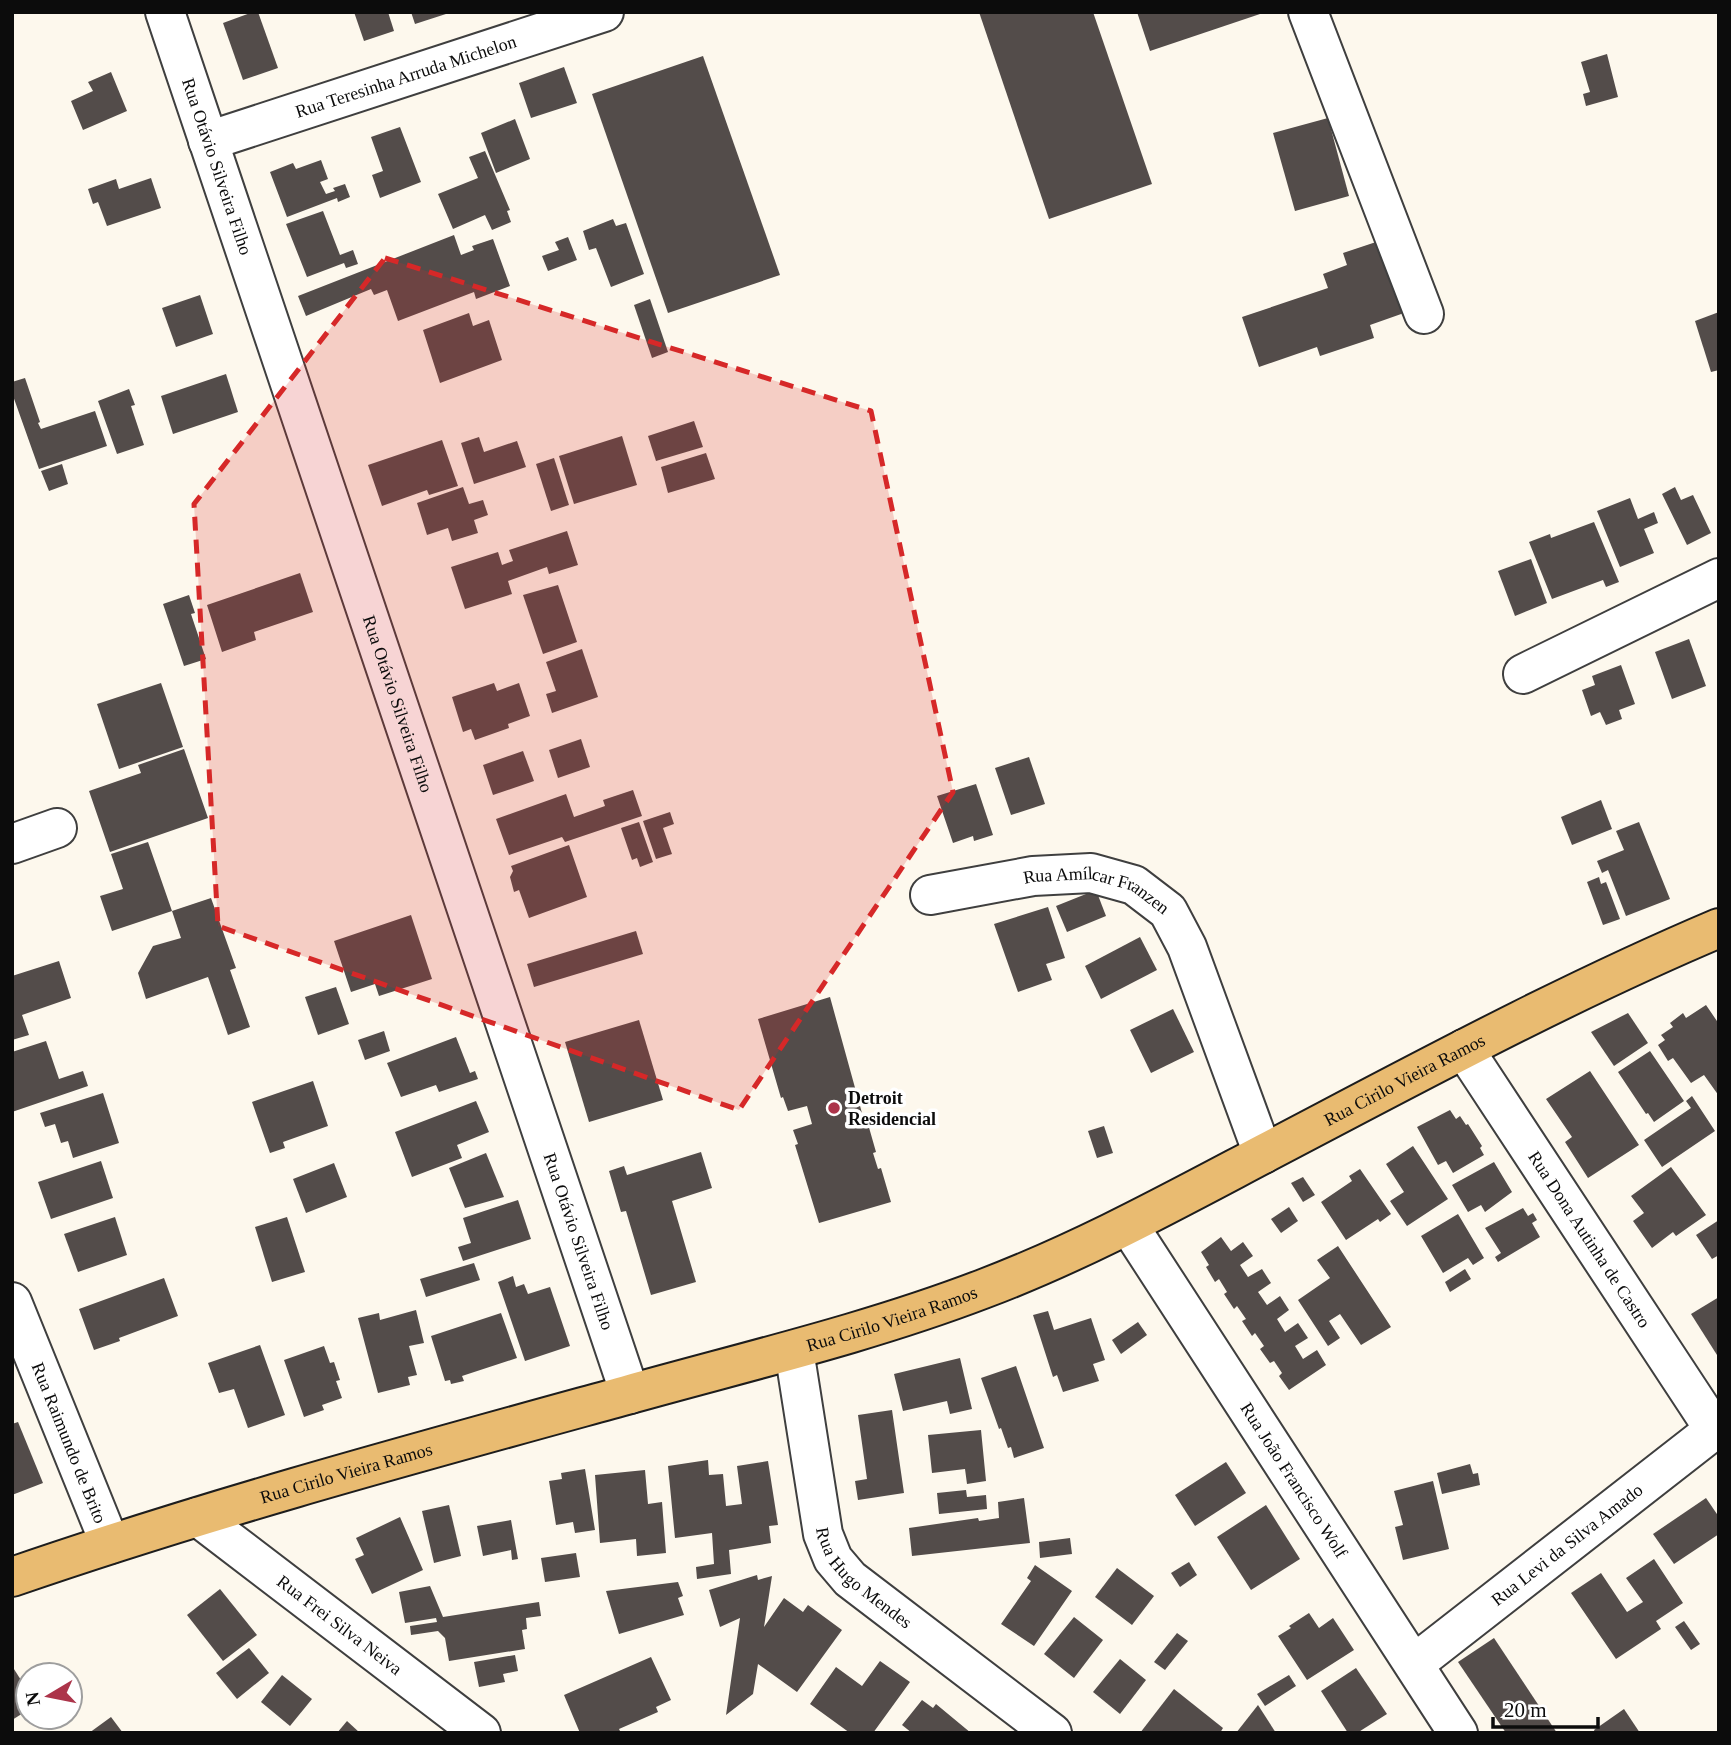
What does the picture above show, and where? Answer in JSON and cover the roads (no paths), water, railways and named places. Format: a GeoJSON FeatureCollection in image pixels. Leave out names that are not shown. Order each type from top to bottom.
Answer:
{"type":"FeatureCollection","features":[{"type":"Feature","properties":{"kind":"main road","name":"Rua Cirilo Vieira Ramos"},"geometry":{"type":"LineString","coordinates":[[12,1577],[198,1517],[794,1350],[914,1314],[985,1289],[1129,1226],[1464,1049],[1719,928]]}},
{"type":"Feature","properties":{"kind":"street","name":"Rua Otávio Silveira Filho"},"geometry":{"type":"LineString","coordinates":[[165,12],[630,1394]]}},
{"type":"Feature","properties":{"kind":"street","name":"Rua Teresinha Arruda Michelon"},"geometry":{"type":"LineString","coordinates":[[208,141],[604,12]]}},
{"type":"Feature","properties":{"kind":"street"},"geometry":{"type":"LineString","coordinates":[[1308,12],[1424,314]]}},
{"type":"Feature","properties":{"kind":"street"},"geometry":{"type":"LineString","coordinates":[[1522,674],[1719,578]]}},
{"type":"Feature","properties":{"kind":"street"},"geometry":{"type":"LineString","coordinates":[[12,844],[57,828]]}},
{"type":"Feature","properties":{"kind":"street","name":"Rua Amílcar Franzen"},"geometry":{"type":"LineString","coordinates":[[930,895],[1033,876],[1091,873],[1134,886],[1168,911],[1187,947],[1264,1154]]}},
{"type":"Feature","properties":{"kind":"street","name":"Rua Dona Autinha de Castro"},"geometry":{"type":"LineString","coordinates":[[1464,1049],[1717,1427]]}},
{"type":"Feature","properties":{"kind":"street","name":"Rua João Francisco Wolf"},"geometry":{"type":"LineString","coordinates":[[1129,1226],[1458,1733]]}},
{"type":"Feature","properties":{"kind":"street","name":"Rua Raimundo de Brito"},"geometry":{"type":"LineString","coordinates":[[12,1302],[110,1544]]}},
{"type":"Feature","properties":{"kind":"street","name":"Rua Hugo Mendes"},"geometry":{"type":"LineString","coordinates":[[794,1350],[823,1534],[833,1559],[850,1579],[1052,1733]]}},
{"type":"Feature","properties":{"kind":"street","name":"Rua Levi da Silva Amado"},"geometry":{"type":"LineString","coordinates":[[1414,1664],[1717,1427]]}},
{"type":"Feature","properties":{"kind":"street","name":"Rua Frei Silva Neiva"},"geometry":{"type":"LineString","coordinates":[[198,1517],[481,1733]]}},
{"type":"Feature","properties":{"kind":"place","name":"Detroit Residencial"},"geometry":{"type":"Point","coordinates":[834,1108]}}]}
